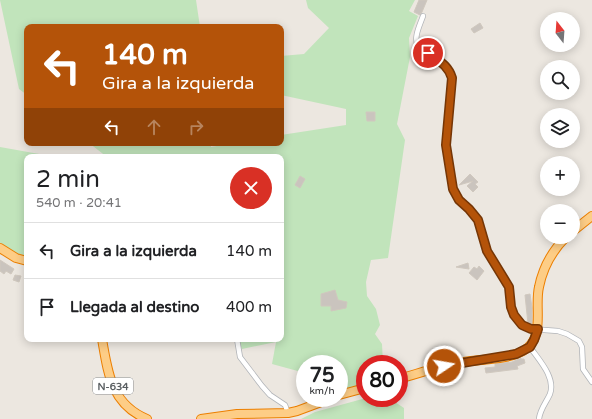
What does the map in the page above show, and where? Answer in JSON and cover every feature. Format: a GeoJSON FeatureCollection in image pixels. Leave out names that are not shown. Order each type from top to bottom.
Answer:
{"type":"FeatureCollection","features":[{"type":"Feature","properties":{"kind":"highway"},"geometry":{"type":"LineString","coordinates":[[580,226],[592,216]]}},
{"type":"Feature","properties":{"kind":"highway"},"geometry":{"type":"LineString","coordinates":[[408,376],[444,366],[516,354],[530,347],[538,329],[537,299],[541,281],[551,255],[560,244]]}},
{"type":"Feature","properties":{"kind":"highway"},"geometry":{"type":"LineString","coordinates":[[0,248],[12,256],[24,260]]}},
{"type":"Feature","properties":{"kind":"highway","name":"N-634"},"geometry":{"type":"LineString","coordinates":[[103,342],[109,375],[114,391],[128,407],[139,416],[146,419]]}},
{"type":"Feature","properties":{"kind":"highway"},"geometry":{"type":"LineString","coordinates":[[201,419],[237,414],[288,413],[308,407]]}},
{"type":"Feature","properties":{"kind":"street"},"geometry":{"type":"LineString","coordinates":[[423,16],[417,34],[416,43],[446,66],[450,71],[452,78],[446,145],[453,189],[459,200],[478,220],[487,251],[509,287],[511,307],[514,315],[522,325],[531,329],[562,332],[579,341],[582,347],[582,369],[592,382]]}},
{"type":"Feature","properties":{"kind":"street"},"geometry":{"type":"LineString","coordinates":[[238,342],[240,357],[270,395],[285,405],[288,413]]}},
{"type":"Feature","properties":{"kind":"street"},"geometry":{"type":"LineString","coordinates":[[530,347],[544,367],[550,380],[551,392],[540,412],[539,419]]}},
{"type":"Feature","properties":{"kind":"green space"},"geometry":{"type":"Polygon","coordinates":[[[0,0],[196,0],[200,24],[24,24],[24,93],[19,89],[0,0]]]}},
{"type":"Feature","properties":{"kind":"green space"},"geometry":{"type":"Polygon","coordinates":[[[306,0],[415,0],[409,11],[418,16],[409,38],[410,57],[397,124],[405,140],[388,258],[371,260],[366,282],[367,296],[376,309],[380,325],[375,334],[382,344],[383,355],[356,355],[356,387],[348,390],[348,355],[296,355],[296,371],[272,364],[276,342],[284,342],[284,154],[103,154],[93,146],[284,146],[284,135],[346,125],[346,109],[284,96],[284,56],[304,54],[329,28],[308,8],[306,0]]]}},
{"type":"Feature","properties":{"kind":"green space"},"geometry":{"type":"Polygon","coordinates":[[[0,147],[39,154],[24,154],[24,256],[9,252],[0,243],[0,147]]]}},
{"type":"Feature","properties":{"kind":"green space"},"geometry":{"type":"Polygon","coordinates":[[[239,342],[276,342],[242,349],[239,342]]]}},
{"type":"Feature","properties":{"kind":"green space"},"geometry":{"type":"Polygon","coordinates":[[[356,401],[356,407],[402,407],[404,408],[404,419],[301,419],[315,412],[333,407],[348,407],[348,403],[356,401]]]}},
{"type":"Feature","properties":{"kind":"building"},"geometry":{"type":"Polygon","coordinates":[[[419,0],[427,0],[420,15],[414,12],[419,0]]]}},
{"type":"Feature","properties":{"kind":"building"},"geometry":{"type":"Polygon","coordinates":[[[480,23],[483,28],[474,33],[471,29],[480,23]]]}},
{"type":"Feature","properties":{"kind":"building"},"geometry":{"type":"Polygon","coordinates":[[[366,112],[375,112],[375,121],[367,121],[366,112]]]}},
{"type":"Feature","properties":{"kind":"building"},"geometry":{"type":"Polygon","coordinates":[[[470,174],[478,182],[475,184],[478,187],[473,192],[467,186],[473,181],[459,185],[470,174]]]}},
{"type":"Feature","properties":{"kind":"building"},"geometry":{"type":"Polygon","coordinates":[[[300,176],[305,179],[300,188],[295,185],[300,176]]]}},
{"type":"Feature","properties":{"kind":"building"},"geometry":{"type":"Polygon","coordinates":[[[0,260],[14,269],[11,274],[6,271],[4,274],[0,271],[0,260]]]}},
{"type":"Feature","properties":{"kind":"building"},"geometry":{"type":"Polygon","coordinates":[[[468,263],[469,269],[456,267],[468,263]]]}},
{"type":"Feature","properties":{"kind":"building"},"geometry":{"type":"Polygon","coordinates":[[[479,266],[484,271],[477,280],[469,273],[474,267],[477,269],[479,266]]]}},
{"type":"Feature","properties":{"kind":"building"},"geometry":{"type":"Polygon","coordinates":[[[15,275],[21,276],[19,282],[13,280],[15,275]]]}},
{"type":"Feature","properties":{"kind":"building"},"geometry":{"type":"Polygon","coordinates":[[[335,290],[338,300],[347,302],[346,308],[331,311],[331,306],[321,306],[321,294],[335,290]]]}},
{"type":"Feature","properties":{"kind":"building"},"geometry":{"type":"Polygon","coordinates":[[[530,294],[532,325],[528,324],[525,295],[530,294]]]}},
{"type":"Feature","properties":{"kind":"building"},"geometry":{"type":"Polygon","coordinates":[[[521,358],[524,359],[525,363],[517,366],[518,369],[486,373],[485,368],[495,367],[495,364],[512,362],[521,358]]]}},
{"type":"Feature","properties":{"kind":"route"},"geometry":{"type":"LineString","coordinates":[[428,53],[446,66],[450,71],[452,78],[446,145],[453,189],[463,205],[469,209],[478,220],[487,251],[505,278],[509,287],[511,307],[514,315],[522,325],[531,329],[538,329],[530,347],[516,354],[444,366]]}}]}
